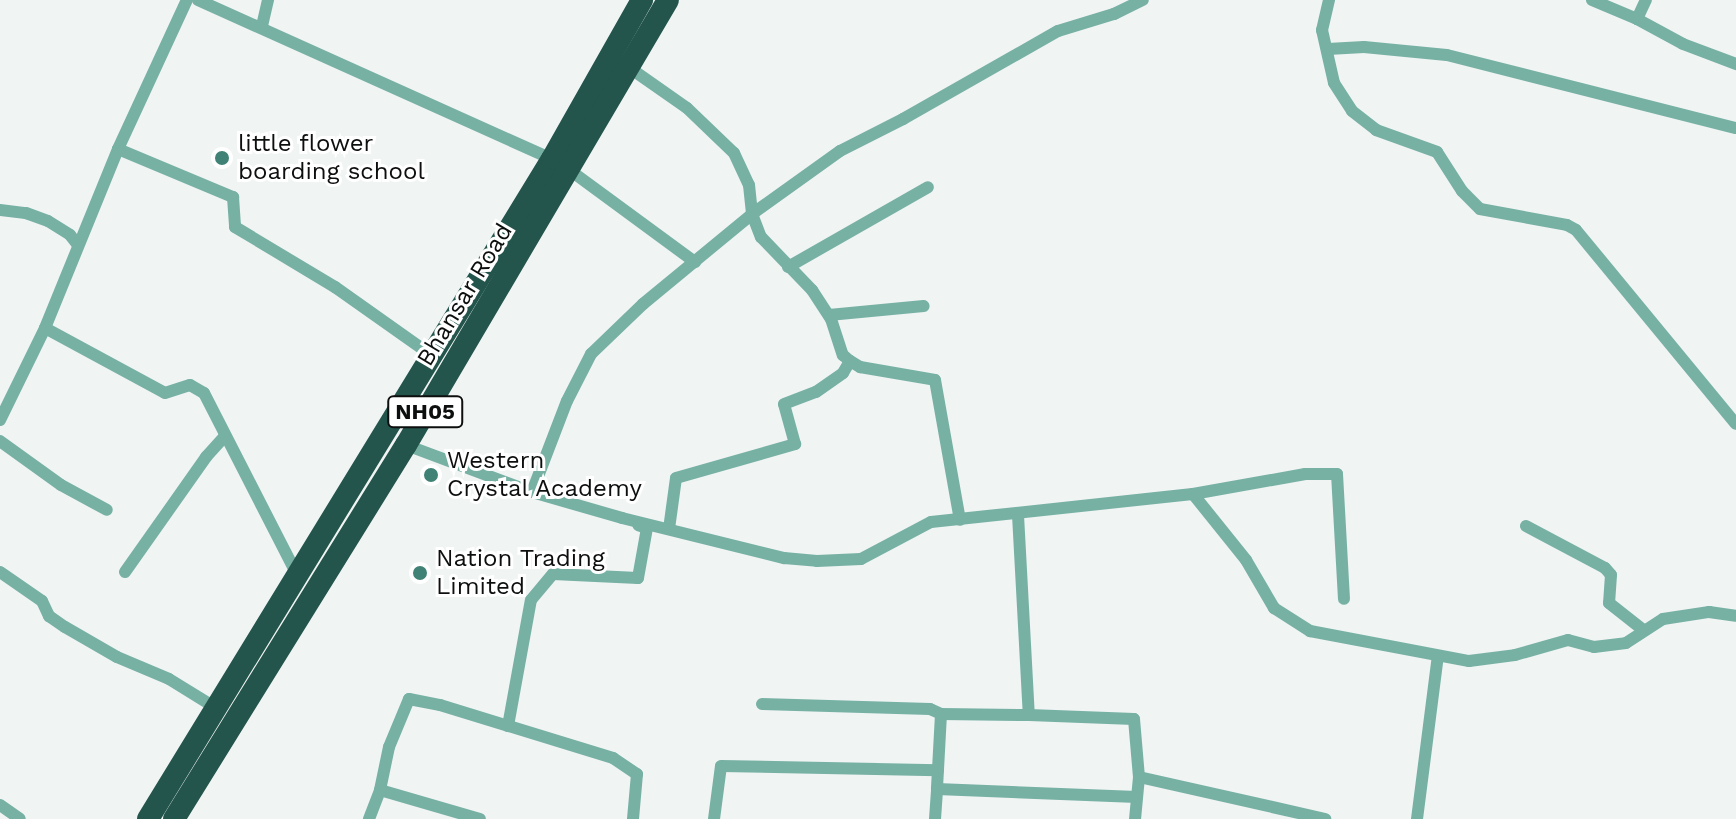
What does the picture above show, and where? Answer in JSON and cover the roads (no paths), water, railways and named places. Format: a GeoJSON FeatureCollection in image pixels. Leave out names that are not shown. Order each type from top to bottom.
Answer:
{"type":"FeatureCollection","features":[{"type":"Feature","properties":{"kind":"highway","name":"Bhansar Road"},"geometry":{"type":"LineString","coordinates":[[174,819],[406,445],[618,62],[642,0]]}},
{"type":"Feature","properties":{"kind":"highway","name":"Bhansar Road"},"geometry":{"type":"LineString","coordinates":[[618,62],[668,0]]}},
{"type":"Feature","properties":{"kind":"highway","name":"Bhansar Road"},"geometry":{"type":"LineString","coordinates":[[148,819],[431,355],[561,165]]}},
{"type":"Feature","properties":{"kind":"street"},"geometry":{"type":"LineString","coordinates":[[0,420],[45,328],[118,149],[187,0]]}},
{"type":"Feature","properties":{"kind":"street"},"geometry":{"type":"LineString","coordinates":[[198,0],[262,26],[561,165],[695,262]]}},
{"type":"Feature","properties":{"kind":"street"},"geometry":{"type":"LineString","coordinates":[[262,26],[268,0]]}},
{"type":"Feature","properties":{"kind":"street"},"geometry":{"type":"LineString","coordinates":[[1110,0],[1114,14]]}},
{"type":"Feature","properties":{"kind":"street"},"geometry":{"type":"LineString","coordinates":[[532,492],[567,401],[591,354],[643,304],[752,214],[840,151],[903,119],[1004,60],[1058,31],[1114,14],[1143,0]]}},
{"type":"Feature","properties":{"kind":"street"},"geometry":{"type":"LineString","coordinates":[[1329,0],[1322,30],[1334,83],[1352,111],[1376,130],[1437,152],[1462,191],[1480,209],[1567,225],[1576,230],[1736,424]]}},
{"type":"Feature","properties":{"kind":"street"},"geometry":{"type":"LineString","coordinates":[[1592,0],[1637,19],[1683,44],[1736,64]]}},
{"type":"Feature","properties":{"kind":"street"},"geometry":{"type":"LineString","coordinates":[[1637,19],[1646,0]]}},
{"type":"Feature","properties":{"kind":"street"},"geometry":{"type":"LineString","coordinates":[[1328,49],[1364,47],[1447,55],[1736,128]]}},
{"type":"Feature","properties":{"kind":"street"},"geometry":{"type":"LineString","coordinates":[[618,62],[687,108],[734,153],[749,185],[752,214],[761,237],[812,290],[829,315],[843,355],[860,367],[935,380],[960,520]]}},
{"type":"Feature","properties":{"kind":"street"},"geometry":{"type":"LineString","coordinates":[[118,149],[233,197],[235,227],[335,287],[431,355]]}},
{"type":"Feature","properties":{"kind":"street"},"geometry":{"type":"LineString","coordinates":[[788,267],[928,187]]}},
{"type":"Feature","properties":{"kind":"street"},"geometry":{"type":"LineString","coordinates":[[0,210],[26,213],[48,221],[70,235],[78,245]]}},
{"type":"Feature","properties":{"kind":"street"},"geometry":{"type":"LineString","coordinates":[[829,315],[924,306]]}},
{"type":"Feature","properties":{"kind":"street"},"geometry":{"type":"LineString","coordinates":[[45,328],[165,393],[190,385],[204,393],[297,575]]}},
{"type":"Feature","properties":{"kind":"street"},"geometry":{"type":"LineString","coordinates":[[669,529],[676,478],[795,444],[784,404],[816,392],[843,373],[850,361]]}},
{"type":"Feature","properties":{"kind":"street"},"geometry":{"type":"LineString","coordinates":[[125,572],[206,457],[225,436]]}},
{"type":"Feature","properties":{"kind":"street"},"geometry":{"type":"LineString","coordinates":[[0,441],[61,485],[107,510]]}},
{"type":"Feature","properties":{"kind":"street"},"geometry":{"type":"LineString","coordinates":[[406,445],[532,492],[622,518],[784,558],[817,561],[861,559],[931,522],[1193,494],[1305,474],[1337,474],[1344,599]]}},
{"type":"Feature","properties":{"kind":"street"},"geometry":{"type":"LineString","coordinates":[[1193,494],[1246,560],[1274,608],[1310,631],[1469,661],[1515,655],[1568,640],[1594,647],[1626,643],[1642,629],[1663,619],[1679,616],[1709,612],[1736,616]]}},
{"type":"Feature","properties":{"kind":"street"},"geometry":{"type":"LineString","coordinates":[[1018,515],[1029,715]]}},
{"type":"Feature","properties":{"kind":"street"},"geometry":{"type":"LineString","coordinates":[[508,726],[531,600],[553,574],[638,578],[647,528],[622,518]]}},
{"type":"Feature","properties":{"kind":"street"},"geometry":{"type":"LineString","coordinates":[[1526,526],[1605,568],[1611,575],[1609,603],[1642,629]]}},
{"type":"Feature","properties":{"kind":"street"},"geometry":{"type":"LineString","coordinates":[[0,572],[42,601],[49,616],[65,627],[117,657],[169,679],[216,708]]}},
{"type":"Feature","properties":{"kind":"street"},"geometry":{"type":"LineString","coordinates":[[1416,819],[1438,656]]}},
{"type":"Feature","properties":{"kind":"street"},"geometry":{"type":"LineString","coordinates":[[369,819],[380,790],[389,747],[409,699],[613,758],[637,774],[633,819]]}},
{"type":"Feature","properties":{"kind":"street"},"geometry":{"type":"LineString","coordinates":[[762,704],[900,706],[930,709],[941,714],[1134,719],[1139,777],[1135,819]]}},
{"type":"Feature","properties":{"kind":"street"},"geometry":{"type":"LineString","coordinates":[[935,819],[941,714]]}},
{"type":"Feature","properties":{"kind":"street"},"geometry":{"type":"LineString","coordinates":[[714,819],[721,766],[938,770]]}},
{"type":"Feature","properties":{"kind":"street"},"geometry":{"type":"LineString","coordinates":[[1139,777],[1325,819]]}},
{"type":"Feature","properties":{"kind":"street"},"geometry":{"type":"LineString","coordinates":[[937,789],[1137,797]]}},
{"type":"Feature","properties":{"kind":"street"},"geometry":{"type":"LineString","coordinates":[[380,790],[480,819]]}},
{"type":"Feature","properties":{"kind":"street"},"geometry":{"type":"LineString","coordinates":[[0,805],[20,819]]}},
{"type":"Feature","properties":{"kind":"place","name":"little flower boarding school"},"geometry":{"type":"Point","coordinates":[222,158]}},
{"type":"Feature","properties":{"kind":"place","name":"Western Crystal Academy"},"geometry":{"type":"Point","coordinates":[431,475]}},
{"type":"Feature","properties":{"kind":"place","name":"Nation Trading Limited"},"geometry":{"type":"Point","coordinates":[420,573]}}]}
